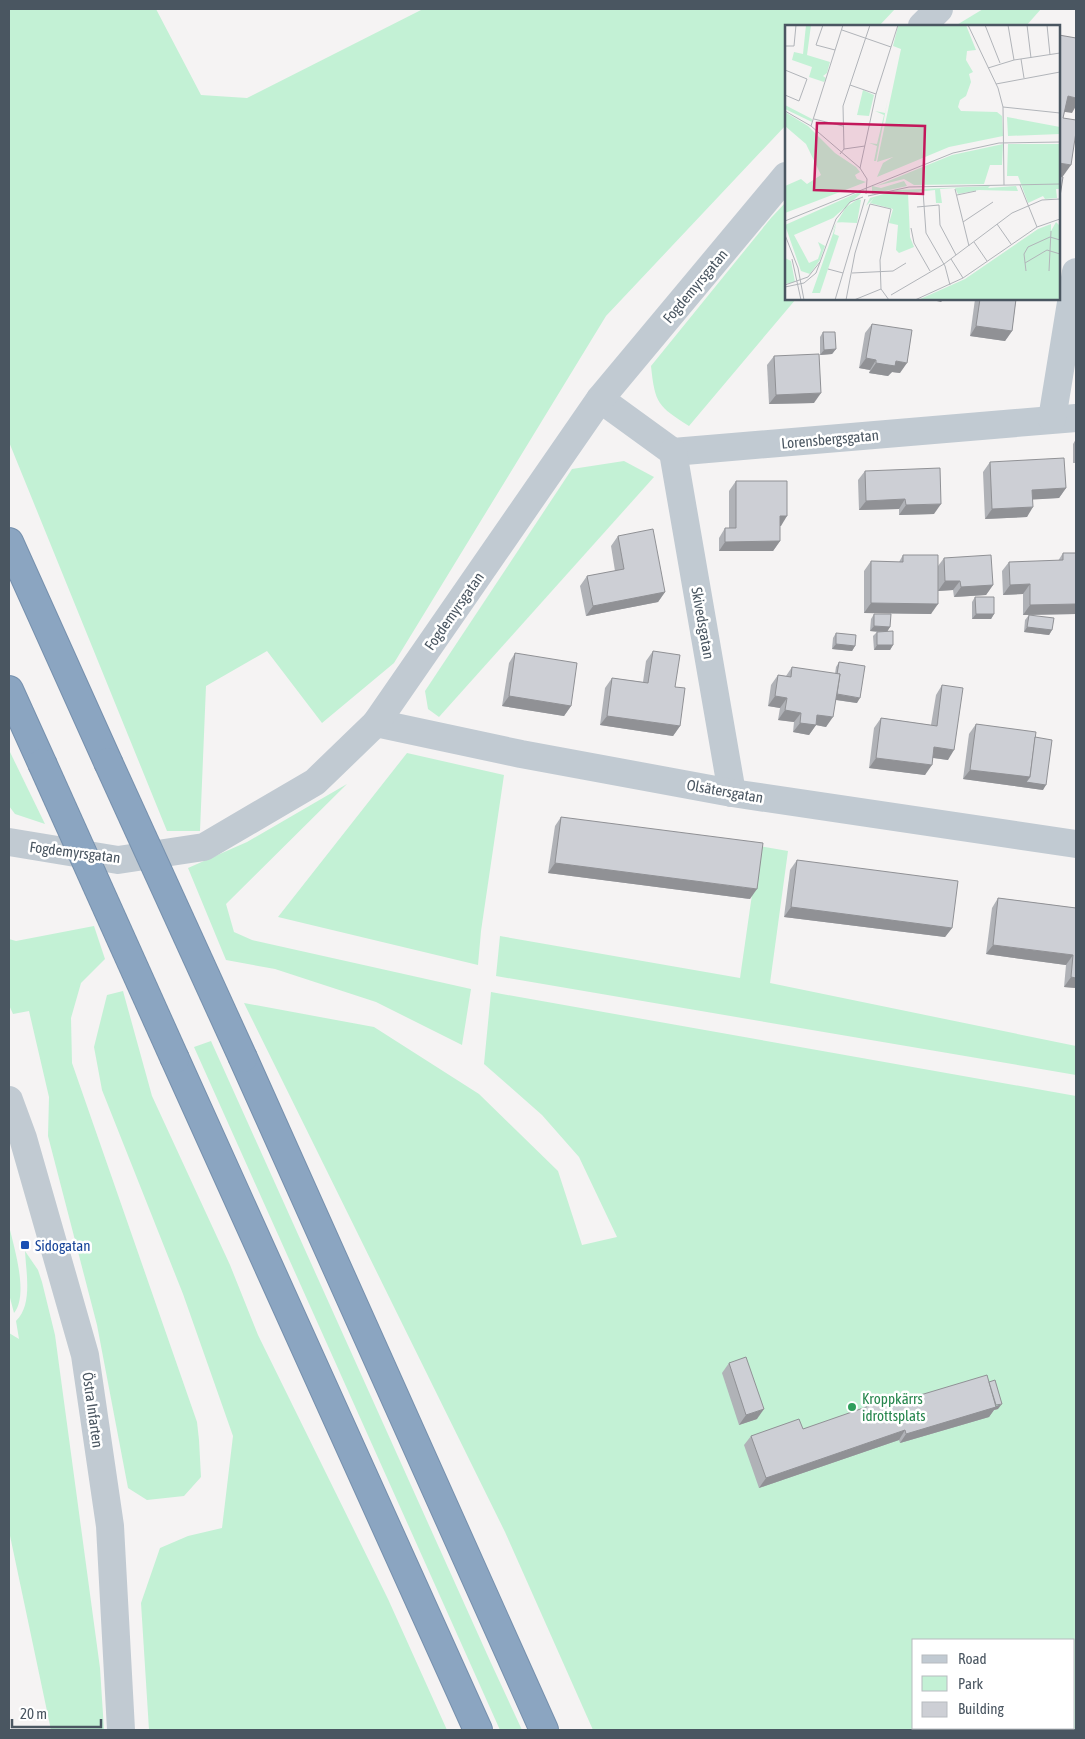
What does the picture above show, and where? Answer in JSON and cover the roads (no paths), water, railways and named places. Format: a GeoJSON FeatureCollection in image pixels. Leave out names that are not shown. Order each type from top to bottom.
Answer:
{"type":"FeatureCollection","features":[{"type":"Feature","properties":{"kind":"highway"},"geometry":{"type":"LineString","coordinates":[[9,542],[544,1730]]}},
{"type":"Feature","properties":{"kind":"highway"},"geometry":{"type":"LineString","coordinates":[[9,690],[478,1730]]}},
{"type":"Feature","properties":{"kind":"street"},"geometry":{"type":"LineString","coordinates":[[923,25],[939,9]]}},
{"type":"Feature","properties":{"kind":"street","name":"Fogdemyrsgatan"},"geometry":{"type":"LineString","coordinates":[[9,842],[118,860],[204,847],[315,782],[376,723],[600,399],[785,177]]}},
{"type":"Feature","properties":{"kind":"street"},"geometry":{"type":"LineString","coordinates":[[1064,418],[1076,272]]}},
{"type":"Feature","properties":{"kind":"street"},"geometry":{"type":"LineString","coordinates":[[600,399],[673,452]]}},
{"type":"Feature","properties":{"kind":"street","name":"Lorensbergsgatan"},"geometry":{"type":"LineString","coordinates":[[673,452],[1064,418]]}},
{"type":"Feature","properties":{"kind":"street","name":"Skivedsgatan"},"geometry":{"type":"LineString","coordinates":[[673,452],[732,793]]}},
{"type":"Feature","properties":{"kind":"street","name":"Olsätersgatan"},"geometry":{"type":"LineString","coordinates":[[376,723],[521,754],[732,793],[1076,844]]}},
{"type":"Feature","properties":{"kind":"street","name":"Östra Infarten"},"geometry":{"type":"LineString","coordinates":[[9,1100],[23,1138],[85,1355],[110,1526],[121,1730]]}},
{"type":"Feature","properties":{"kind":"place","name":"Sidogatan"},"geometry":{"type":"Point","coordinates":[25,1245]}},
{"type":"Feature","properties":{"kind":"place","name":"Kroppkärrs idrottsplats"},"geometry":{"type":"Point","coordinates":[852,1407]}}]}
